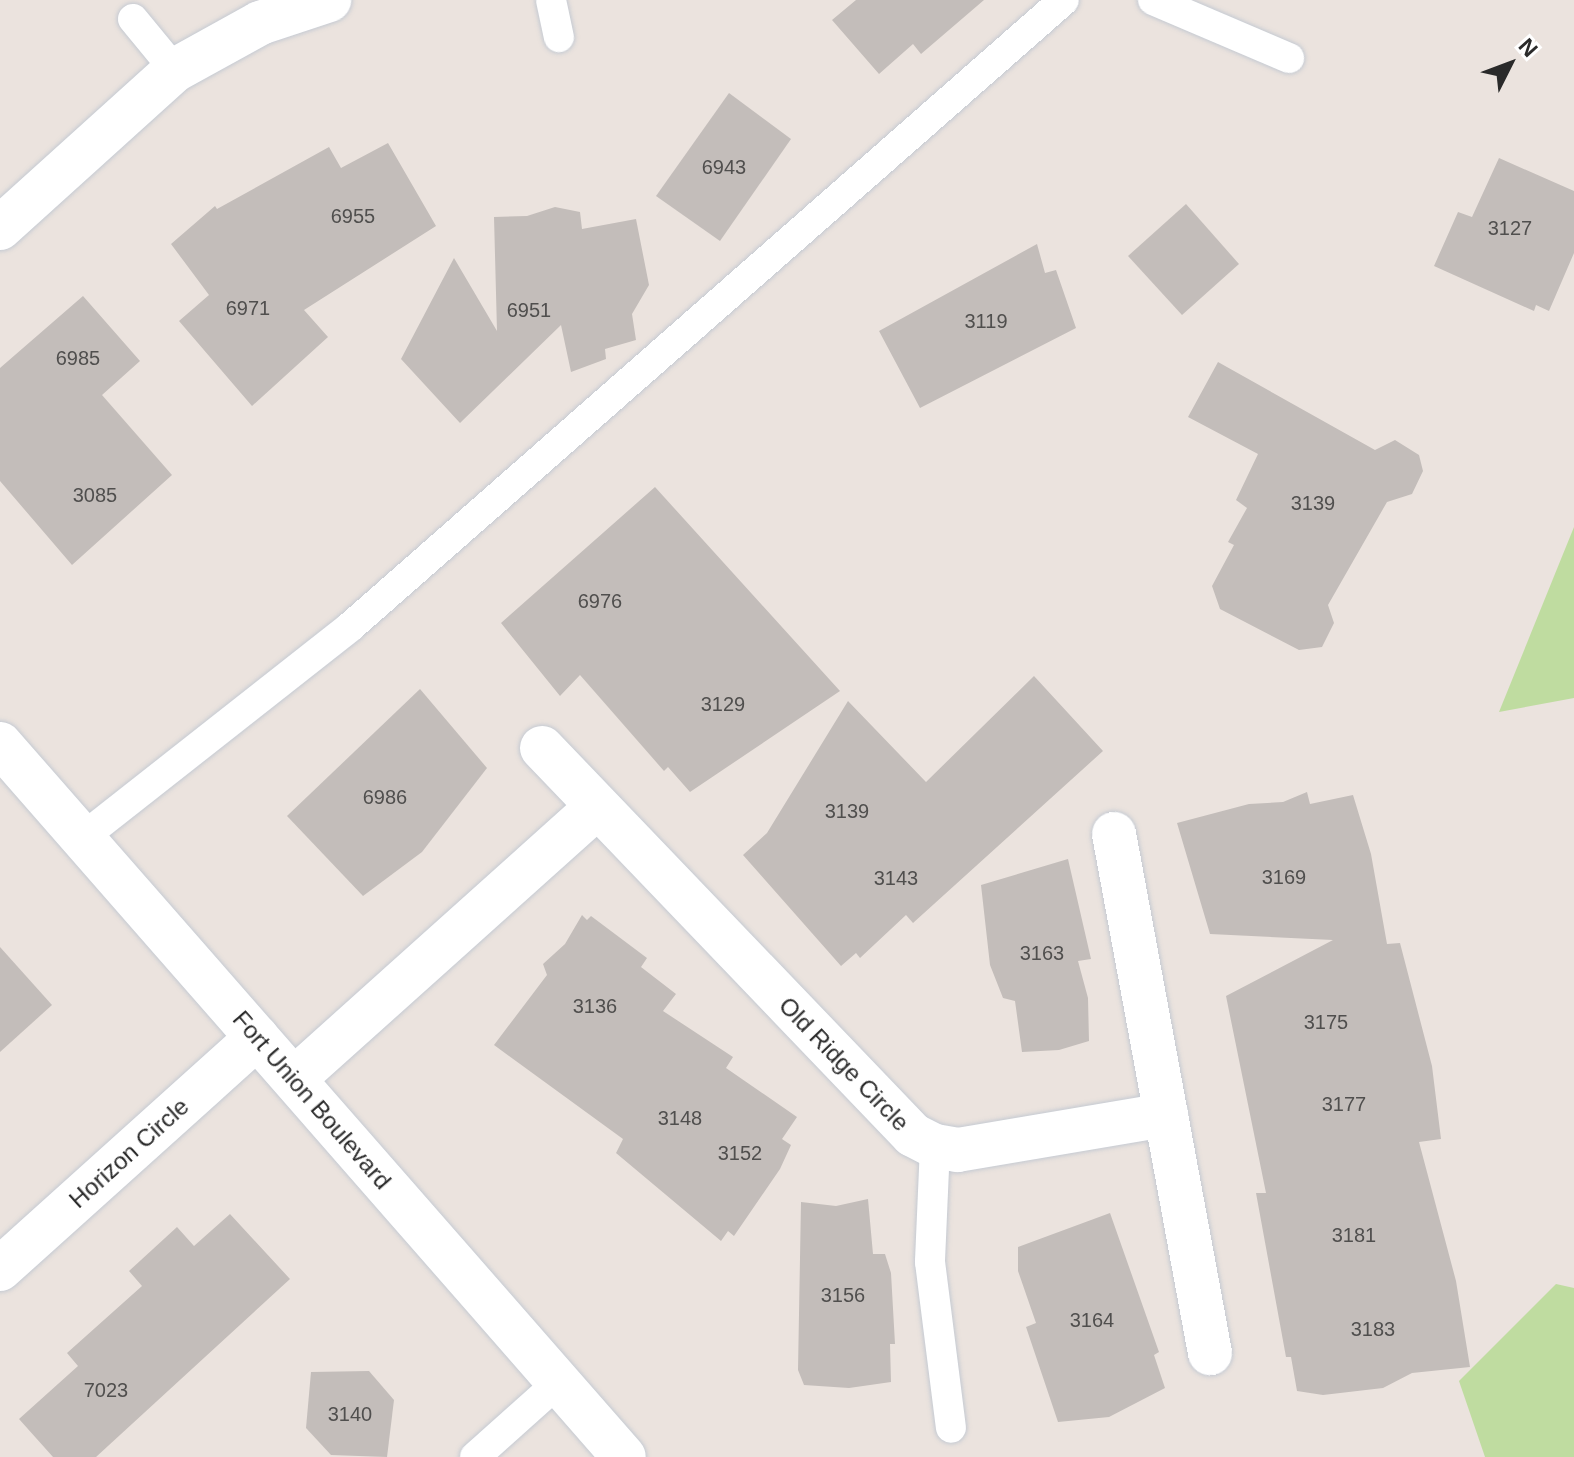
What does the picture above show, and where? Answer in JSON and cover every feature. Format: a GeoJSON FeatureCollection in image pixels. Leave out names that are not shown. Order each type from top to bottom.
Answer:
{"type":"FeatureCollection","features":[{"type":"Feature","properties":{"kind":"street"},"geometry":{"type":"LineString","coordinates":[[0,228],[175,70],[260,23],[329,0]]}},
{"type":"Feature","properties":{"kind":"street","name":"Fort Union Boulevard"},"geometry":{"type":"LineString","coordinates":[[0,744],[624,1457]]}},
{"type":"Feature","properties":{"kind":"street","name":"Old Ridge Circle"},"geometry":{"type":"LineString","coordinates":[[542,748],[886,1109],[935,1146],[980,1148],[1166,1115]]}},
{"type":"Feature","properties":{"kind":"street"},"geometry":{"type":"LineString","coordinates":[[294,1079],[597,807]]}},
{"type":"Feature","properties":{"kind":"street"},"geometry":{"type":"LineString","coordinates":[[1114,834],[1210,1353]]}},
{"type":"Feature","properties":{"kind":"street","name":"Horizon Circle"},"geometry":{"type":"LineString","coordinates":[[0,1269],[257,1038]]}},
{"type":"Feature","properties":{"kind":"lane"},"geometry":{"type":"LineString","coordinates":[[551,0],[559,37]]}},
{"type":"Feature","properties":{"kind":"lane"},"geometry":{"type":"LineString","coordinates":[[82,838],[350,627],[1064,0]]}},
{"type":"Feature","properties":{"kind":"lane"},"geometry":{"type":"LineString","coordinates":[[1153,0],[1289,58]]}},
{"type":"Feature","properties":{"kind":"lane"},"geometry":{"type":"LineString","coordinates":[[133,19],[175,70]]}},
{"type":"Feature","properties":{"kind":"lane"},"geometry":{"type":"LineString","coordinates":[[935,1146],[930,1262],[951,1428]]}},
{"type":"Feature","properties":{"kind":"lane"},"geometry":{"type":"LineString","coordinates":[[475,1457],[559,1382]]}},
{"type":"Feature","properties":{"kind":"green space"},"geometry":{"type":"Polygon","coordinates":[[[1574,527],[1574,698],[1499,712],[1574,527]]]}},
{"type":"Feature","properties":{"kind":"green space"},"geometry":{"type":"Polygon","coordinates":[[[1556,1284],[1574,1288],[1574,1457],[1485,1457],[1459,1381],[1556,1284]]]}},
{"type":"Feature","properties":{"kind":"building"},"geometry":{"type":"Polygon","coordinates":[[[856,0],[984,0],[921,54],[913,44],[879,74],[832,20],[856,0]]]}},
{"type":"Feature","properties":{"kind":"building"},"geometry":{"type":"Polygon","coordinates":[[[729,93],[791,139],[720,241],[656,196],[729,93]]]}},
{"type":"Feature","properties":{"kind":"building"},"geometry":{"type":"Polygon","coordinates":[[[388,143],[436,226],[304,310],[328,337],[252,406],[179,321],[209,295],[171,244],[215,206],[217,209],[329,147],[341,168],[388,143]]]}},
{"type":"Feature","properties":{"kind":"building"},"geometry":{"type":"Polygon","coordinates":[[[1499,158],[1574,191],[1574,253],[1549,311],[1536,305],[1534,311],[1434,266],[1458,212],[1472,217],[1499,158]]]}},
{"type":"Feature","properties":{"kind":"building"},"geometry":{"type":"Polygon","coordinates":[[[1186,204],[1239,264],[1182,315],[1128,256],[1186,204]]]}},
{"type":"Feature","properties":{"kind":"building"},"geometry":{"type":"Polygon","coordinates":[[[555,207],[580,212],[582,229],[636,219],[649,285],[632,314],[636,340],[605,349],[606,359],[571,372],[561,325],[460,423],[401,359],[454,258],[497,331],[494,217],[527,216],[555,207]]]}},
{"type":"Feature","properties":{"kind":"building"},"geometry":{"type":"Polygon","coordinates":[[[1037,244],[1045,273],[1056,270],[1076,328],[920,408],[879,331],[1037,244]]]}},
{"type":"Feature","properties":{"kind":"building"},"geometry":{"type":"Polygon","coordinates":[[[83,296],[140,361],[102,395],[172,475],[72,565],[0,481],[0,368],[83,296]]]}},
{"type":"Feature","properties":{"kind":"building"},"geometry":{"type":"Polygon","coordinates":[[[1218,362],[1375,450],[1395,440],[1419,455],[1423,471],[1412,494],[1387,502],[1328,605],[1334,623],[1322,647],[1299,650],[1220,609],[1212,586],[1234,545],[1228,542],[1247,508],[1236,500],[1258,454],[1188,417],[1218,362]]]}},
{"type":"Feature","properties":{"kind":"building"},"geometry":{"type":"Polygon","coordinates":[[[655,487],[840,691],[690,792],[668,767],[664,771],[580,675],[560,696],[501,623],[655,487]]]}},
{"type":"Feature","properties":{"kind":"building"},"geometry":{"type":"Polygon","coordinates":[[[1034,676],[1103,751],[913,923],[906,915],[860,958],[856,953],[841,966],[743,855],[767,833],[848,701],[926,782],[1034,676]]]}},
{"type":"Feature","properties":{"kind":"building"},"geometry":{"type":"Polygon","coordinates":[[[420,689],[487,768],[422,852],[363,896],[287,816],[420,689]]]}},
{"type":"Feature","properties":{"kind":"building"},"geometry":{"type":"Polygon","coordinates":[[[1307,792],[1310,804],[1353,795],[1371,854],[1387,944],[1400,943],[1432,1066],[1441,1139],[1419,1142],[1456,1281],[1470,1367],[1412,1373],[1383,1388],[1323,1395],[1297,1391],[1291,1357],[1286,1357],[1256,1193],[1266,1193],[1226,996],[1333,940],[1210,934],[1177,823],[1249,804],[1283,802],[1307,792]]]}},
{"type":"Feature","properties":{"kind":"building"},"geometry":{"type":"Polygon","coordinates":[[[1068,859],[1091,959],[1078,961],[1088,998],[1089,1041],[1059,1050],[1022,1052],[1015,1001],[1003,998],[990,965],[981,885],[1068,859]]]}},
{"type":"Feature","properties":{"kind":"building"},"geometry":{"type":"Polygon","coordinates":[[[582,915],[587,920],[591,916],[647,958],[641,967],[676,994],[663,1011],[733,1057],[726,1068],[797,1117],[782,1139],[791,1145],[780,1169],[734,1236],[728,1231],[721,1241],[616,1153],[623,1139],[494,1045],[547,975],[543,964],[565,944],[582,915]]]}},
{"type":"Feature","properties":{"kind":"building"},"geometry":{"type":"Polygon","coordinates":[[[0,947],[52,1005],[0,1052],[0,947]]]}},
{"type":"Feature","properties":{"kind":"building"},"geometry":{"type":"Polygon","coordinates":[[[868,1199],[873,1254],[885,1254],[891,1273],[895,1344],[890,1344],[891,1382],[849,1388],[804,1385],[798,1370],[801,1202],[836,1206],[868,1199]]]}},
{"type":"Feature","properties":{"kind":"building"},"geometry":{"type":"Polygon","coordinates":[[[1110,1213],[1159,1352],[1154,1355],[1165,1388],[1109,1417],[1058,1422],[1026,1327],[1036,1323],[1018,1271],[1018,1247],[1110,1213]]]}},
{"type":"Feature","properties":{"kind":"building"},"geometry":{"type":"Polygon","coordinates":[[[230,1214],[290,1279],[96,1457],[53,1457],[19,1419],[78,1366],[67,1353],[142,1286],[129,1271],[177,1227],[194,1246],[230,1214]]]}},
{"type":"Feature","properties":{"kind":"building"},"geometry":{"type":"Polygon","coordinates":[[[369,1371],[394,1400],[387,1457],[331,1455],[306,1428],[311,1372],[369,1371]]]}}]}
